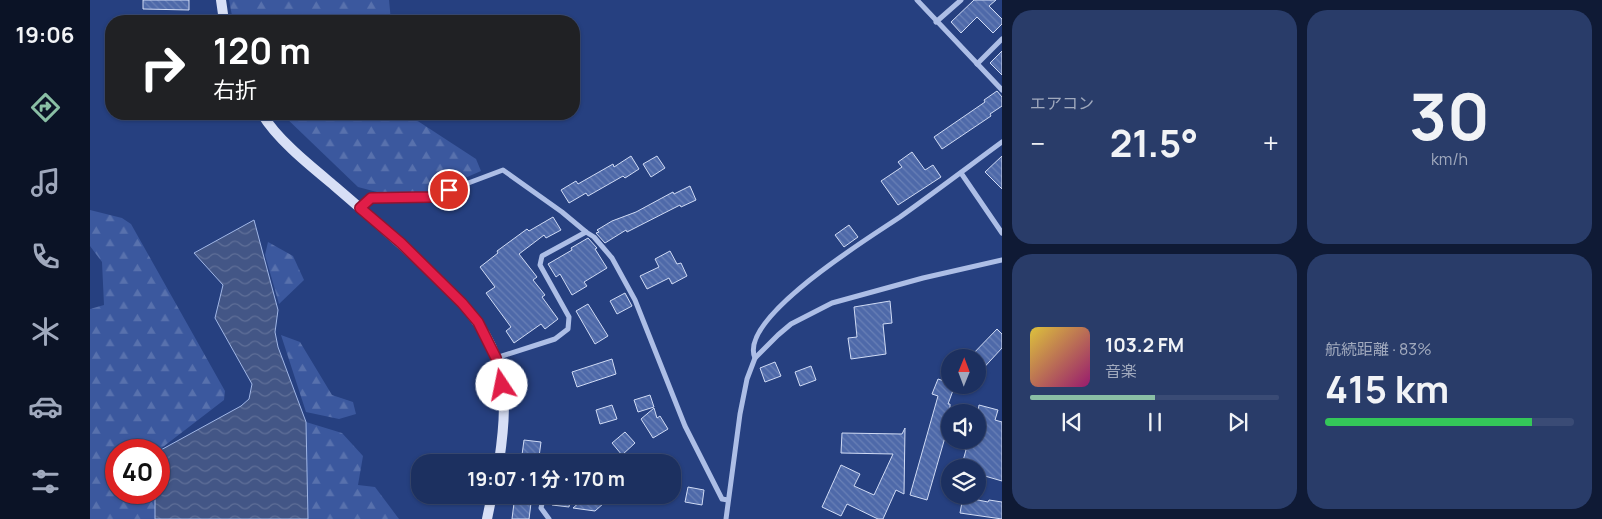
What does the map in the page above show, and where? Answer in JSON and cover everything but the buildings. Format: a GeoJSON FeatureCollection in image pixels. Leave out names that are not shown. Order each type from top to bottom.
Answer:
{"type":"FeatureCollection","features":[{"type":"Feature","properties":{"kind":"street"},"geometry":{"type":"LineString","coordinates":[[221,0],[223,15]]}},
{"type":"Feature","properties":{"kind":"street"},"geometry":{"type":"LineString","coordinates":[[917,0],[1002,90]]}},
{"type":"Feature","properties":{"kind":"street"},"geometry":{"type":"LineString","coordinates":[[936,22],[961,0]]}},
{"type":"Feature","properties":{"kind":"street"},"geometry":{"type":"LineString","coordinates":[[977,64],[1002,39]]}},
{"type":"Feature","properties":{"kind":"street"},"geometry":{"type":"LineString","coordinates":[[267,120],[296,152],[401,243],[462,303],[478,322],[496,358],[502,385],[504,410],[500,454]]}},
{"type":"Feature","properties":{"kind":"street"},"geometry":{"type":"LineString","coordinates":[[755,358],[753,353],[754,343],[765,323],[780,306],[818,273],[1001,145]]}},
{"type":"Feature","properties":{"kind":"street"},"geometry":{"type":"LineString","coordinates":[[360,208],[371,198],[431,197],[503,170],[594,237],[612,258],[635,300],[685,426],[722,499],[728,500]]}},
{"type":"Feature","properties":{"kind":"street"},"geometry":{"type":"LineString","coordinates":[[961,173],[1002,233]]}},
{"type":"Feature","properties":{"kind":"street"},"geometry":{"type":"LineString","coordinates":[[496,358],[555,339],[568,329],[569,316],[540,265],[542,256],[586,232]]}},
{"type":"Feature","properties":{"kind":"street"},"geometry":{"type":"LineString","coordinates":[[726,519],[743,396],[755,358],[791,324],[832,303],[923,278],[1002,260]]}},
{"type":"Feature","properties":{"kind":"street"},"geometry":{"type":"LineString","coordinates":[[487,519],[490,504]]}},
{"type":"Feature","properties":{"kind":"street"},"geometry":{"type":"LineString","coordinates":[[542,504],[541,508],[549,519]]}},
{"type":"Feature","properties":{"kind":"green space"},"geometry":{"type":"Polygon","coordinates":[[[229,0],[389,0],[390,15],[232,15],[229,0]]]}},
{"type":"Feature","properties":{"kind":"green space"},"geometry":{"type":"Polygon","coordinates":[[[288,120],[416,120],[476,159],[481,171],[426,195],[392,196],[358,187],[288,120]]]}},
{"type":"Feature","properties":{"kind":"green space"},"geometry":{"type":"Polygon","coordinates":[[[90,210],[122,218],[131,224],[225,391],[224,400],[170,442],[170,439],[105,439],[105,504],[155,504],[155,519],[90,519],[90,309],[104,305],[102,262],[90,246],[90,210]]]}},
{"type":"Feature","properties":{"kind":"green space"},"geometry":{"type":"Polygon","coordinates":[[[268,242],[293,256],[304,280],[279,304],[265,255],[268,242]]]}},
{"type":"Feature","properties":{"kind":"green space"},"geometry":{"type":"Polygon","coordinates":[[[281,335],[300,342],[332,395],[353,402],[356,414],[339,419],[306,412],[281,335]]]}},
{"type":"Feature","properties":{"kind":"green space"},"geometry":{"type":"Polygon","coordinates":[[[306,422],[342,433],[363,456],[358,485],[375,487],[399,519],[308,519],[306,422]]]}},
{"type":"Feature","properties":{"kind":"water"},"geometry":{"type":"Polygon","coordinates":[[[254,220],[278,310],[275,332],[278,347],[306,422],[308,519],[155,519],[155,504],[170,504],[170,445],[241,406],[249,399],[252,384],[215,318],[223,285],[194,253],[254,220]]]}},
{"type":"Feature","properties":{"kind":"route"},"geometry":{"type":"LineString","coordinates":[[449,190],[431,197],[371,198],[360,208],[401,243],[462,303],[478,322],[496,358],[502,385]]}}]}
